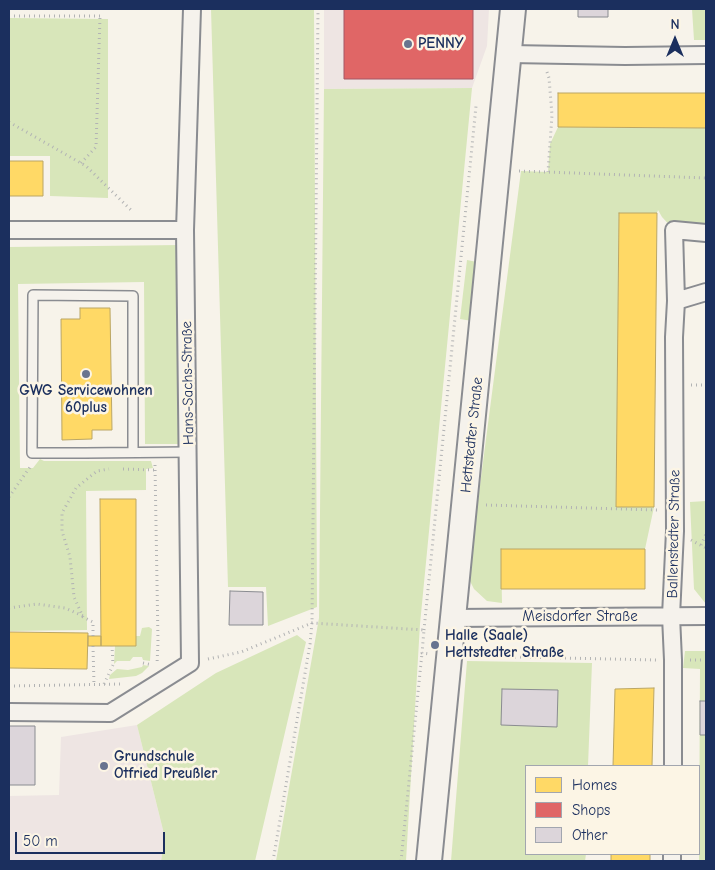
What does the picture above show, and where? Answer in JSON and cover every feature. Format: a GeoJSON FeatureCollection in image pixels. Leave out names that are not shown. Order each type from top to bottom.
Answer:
{"type":"FeatureCollection","features":[{"type":"Feature","properties":{"kind":"street","name":"Hans-Sachs-Straße"},"geometry":{"type":"LineString","coordinates":[[190,663],[185,230],[192,9]]}},
{"type":"Feature","properties":{"kind":"street","name":"Hettstedter Straße"},"geometry":{"type":"LineString","coordinates":[[429,861],[513,9]]}},
{"type":"Feature","properties":{"kind":"street"},"geometry":{"type":"LineString","coordinates":[[510,54],[706,55]]}},
{"type":"Feature","properties":{"kind":"street"},"geometry":{"type":"LineString","coordinates":[[9,230],[185,230]]}},
{"type":"Feature","properties":{"kind":"street","name":"Ballenstedter Straße"},"geometry":{"type":"LineString","coordinates":[[672,765],[673,660],[671,616],[675,510],[674,337],[676,301],[674,230],[706,234]]}},
{"type":"Feature","properties":{"kind":"street"},"geometry":{"type":"LineString","coordinates":[[676,301],[706,292]]}},
{"type":"Feature","properties":{"kind":"street","name":"Meisdorfer Straße"},"geometry":{"type":"LineString","coordinates":[[453,618],[706,616]]}},
{"type":"Feature","properties":{"kind":"street"},"geometry":{"type":"LineString","coordinates":[[9,712],[110,713],[190,663]]}},
{"type":"Feature","properties":{"kind":"lane"},"geometry":{"type":"LineString","coordinates":[[133,452],[133,296],[33,295],[32,453],[189,452]]}},
{"type":"Feature","properties":{"kind":"path"},"geometry":{"type":"LineString","coordinates":[[273,861],[312,623],[318,9]]}},
{"type":"Feature","properties":{"kind":"path"},"geometry":{"type":"LineString","coordinates":[[9,16],[102,16],[96,147],[81,163]]}},
{"type":"Feature","properties":{"kind":"path"},"geometry":{"type":"LineString","coordinates":[[542,54],[549,78],[552,115],[548,172]]}},
{"type":"Feature","properties":{"kind":"path"},"geometry":{"type":"LineString","coordinates":[[401,861],[476,106]]}},
{"type":"Feature","properties":{"kind":"path"},"geometry":{"type":"LineString","coordinates":[[9,122],[86,166],[150,230]]}},
{"type":"Feature","properties":{"kind":"path"},"geometry":{"type":"LineString","coordinates":[[498,170],[706,178]]}},
{"type":"Feature","properties":{"kind":"path"},"geometry":{"type":"LineString","coordinates":[[152,670],[157,664],[158,642],[155,452]]}},
{"type":"Feature","properties":{"kind":"path"},"geometry":{"type":"LineString","coordinates":[[9,497],[40,453]]}},
{"type":"Feature","properties":{"kind":"path"},"geometry":{"type":"LineString","coordinates":[[83,617],[74,597],[70,558],[62,531],[62,513],[66,504],[76,488],[98,471],[106,469],[155,470]]}},
{"type":"Feature","properties":{"kind":"path"},"geometry":{"type":"LineString","coordinates":[[465,505],[675,510]]}},
{"type":"Feature","properties":{"kind":"path"},"geometry":{"type":"LineString","coordinates":[[701,545],[706,534]]}},
{"type":"Feature","properties":{"kind":"path"},"geometry":{"type":"LineString","coordinates":[[9,608],[38,604],[65,608],[93,622],[93,636]]}},
{"type":"Feature","properties":{"kind":"path"},"geometry":{"type":"LineString","coordinates":[[190,663],[241,652],[312,623],[424,630]]}},
{"type":"Feature","properties":{"kind":"path"},"geometry":{"type":"LineString","coordinates":[[93,646],[94,685]]}},
{"type":"Feature","properties":{"kind":"path"},"geometry":{"type":"LineString","coordinates":[[104,684],[112,668],[112,646]]}},
{"type":"Feature","properties":{"kind":"path"},"geometry":{"type":"LineString","coordinates":[[422,653],[449,656],[706,660]]}},
{"type":"Feature","properties":{"kind":"path"},"geometry":{"type":"LineString","coordinates":[[143,663],[155,666]]}},
{"type":"Feature","properties":{"kind":"path"},"geometry":{"type":"LineString","coordinates":[[112,668],[117,666]]}},
{"type":"Feature","properties":{"kind":"path"},"geometry":{"type":"LineString","coordinates":[[9,686],[128,684]]}},
{"type":"Feature","properties":{"kind":"shaded area","name":"PENNY"},"geometry":{"type":"Polygon","coordinates":[[[324,9],[489,9],[487,46],[472,88],[324,89],[324,9]]]}},
{"type":"Feature","properties":{"kind":"shaded area","name":"Grundschule Otfried Preußler"},"geometry":{"type":"Polygon","coordinates":[[[137,725],[165,838],[161,861],[9,861],[9,796],[59,795],[61,737],[137,725]]]}},
{"type":"Feature","properties":{"kind":"green space"},"geometry":{"type":"Polygon","coordinates":[[[211,9],[314,9],[317,607],[268,626],[266,587],[228,587],[211,9]]]}},
{"type":"Feature","properties":{"kind":"green space"},"geometry":{"type":"Polygon","coordinates":[[[692,9],[706,9],[706,40],[694,40],[692,9]]]}},
{"type":"Feature","properties":{"kind":"green space"},"geometry":{"type":"Polygon","coordinates":[[[9,18],[108,19],[108,198],[50,196],[50,156],[9,156],[9,18]]]}},
{"type":"Feature","properties":{"kind":"green space"},"geometry":{"type":"Polygon","coordinates":[[[472,88],[420,624],[406,861],[276,861],[319,618],[324,89],[472,88]]]}},
{"type":"Feature","properties":{"kind":"green space"},"geometry":{"type":"Polygon","coordinates":[[[558,127],[706,128],[706,233],[674,230],[658,210],[657,213],[619,213],[616,506],[654,507],[645,549],[501,549],[502,603],[487,601],[474,589],[468,577],[521,171],[548,172],[550,144],[558,127]]]}},
{"type":"Feature","properties":{"kind":"green space"},"geometry":{"type":"Polygon","coordinates":[[[180,245],[182,444],[145,444],[144,282],[18,284],[20,468],[33,468],[40,459],[44,461],[151,461],[153,468],[146,469],[146,490],[86,491],[87,630],[9,631],[9,247],[180,245]]]}},
{"type":"Feature","properties":{"kind":"green space"},"geometry":{"type":"Polygon","coordinates":[[[467,260],[477,262],[472,321],[460,319],[467,260]]]}},
{"type":"Feature","properties":{"kind":"green space"},"geometry":{"type":"Polygon","coordinates":[[[706,501],[706,604],[694,589],[690,502],[706,501]]]}},
{"type":"Feature","properties":{"kind":"green space"},"geometry":{"type":"Polygon","coordinates":[[[149,627],[152,629],[150,661],[143,660],[142,657],[133,657],[130,661],[117,661],[114,664],[115,646],[136,645],[136,636],[140,636],[142,628],[149,627]]]}},
{"type":"Feature","properties":{"kind":"green space"},"geometry":{"type":"Polygon","coordinates":[[[297,635],[306,642],[255,861],[161,861],[165,838],[137,725],[216,673],[297,635]]]}},
{"type":"Feature","properties":{"kind":"green space"},"geometry":{"type":"Polygon","coordinates":[[[685,651],[706,651],[706,861],[699,861],[700,669],[683,668],[685,651]]]}},
{"type":"Feature","properties":{"kind":"green space"},"geometry":{"type":"Polygon","coordinates":[[[467,661],[592,663],[588,765],[525,765],[525,855],[586,855],[585,861],[451,861],[467,661]]]}},
{"type":"Feature","properties":{"kind":"green space"},"geometry":{"type":"Polygon","coordinates":[[[143,665],[149,666],[136,676],[109,679],[110,675],[117,669],[128,670],[142,667],[143,665]]]}},
{"type":"Feature","properties":{"kind":"building: Homes"},"geometry":{"type":"Polygon","coordinates":[[[558,93],[706,93],[706,128],[558,127],[558,93]]]}},
{"type":"Feature","properties":{"kind":"building: Homes"},"geometry":{"type":"Polygon","coordinates":[[[9,161],[43,161],[43,196],[9,196],[9,161]]]}},
{"type":"Feature","properties":{"kind":"building: Homes"},"geometry":{"type":"Polygon","coordinates":[[[619,213],[657,213],[654,507],[616,507],[619,213]]]}},
{"type":"Feature","properties":{"kind":"building: Homes","name":"GWG Servicewohnen 60plus"},"geometry":{"type":"Polygon","coordinates":[[[80,308],[110,308],[112,430],[92,430],[92,439],[62,440],[61,319],[80,319],[80,308]]]}},
{"type":"Feature","properties":{"kind":"building: Homes"},"geometry":{"type":"Polygon","coordinates":[[[100,499],[136,499],[136,646],[101,646],[100,499]]]}},
{"type":"Feature","properties":{"kind":"building: Homes"},"geometry":{"type":"Polygon","coordinates":[[[501,549],[645,549],[645,589],[501,589],[501,549]]]}},
{"type":"Feature","properties":{"kind":"building: Homes"},"geometry":{"type":"Polygon","coordinates":[[[9,632],[88,633],[87,669],[9,668],[9,632]]]}},
{"type":"Feature","properties":{"kind":"building: Homes"},"geometry":{"type":"Polygon","coordinates":[[[88,636],[101,636],[101,646],[88,646],[88,636]]]}},
{"type":"Feature","properties":{"kind":"building: Homes"},"geometry":{"type":"Polygon","coordinates":[[[654,688],[652,765],[613,765],[615,689],[654,688]]]}},
{"type":"Feature","properties":{"kind":"building: Homes"},"geometry":{"type":"Polygon","coordinates":[[[611,855],[650,855],[650,861],[611,861],[611,855]]]}},
{"type":"Feature","properties":{"kind":"building: Shops","name":"PENNY"},"geometry":{"type":"Polygon","coordinates":[[[344,9],[473,9],[473,79],[344,79],[344,9]]]}},
{"type":"Feature","properties":{"kind":"building: Other"},"geometry":{"type":"Polygon","coordinates":[[[578,9],[608,9],[608,17],[578,17],[578,9]]]}},
{"type":"Feature","properties":{"kind":"building: Other"},"geometry":{"type":"Polygon","coordinates":[[[230,591],[263,592],[263,625],[229,625],[230,591]]]}},
{"type":"Feature","properties":{"kind":"building: Other"},"geometry":{"type":"Polygon","coordinates":[[[502,689],[558,690],[557,727],[501,725],[502,689]]]}},
{"type":"Feature","properties":{"kind":"building: Other"},"geometry":{"type":"Polygon","coordinates":[[[700,701],[706,701],[706,735],[700,735],[700,701]]]}},
{"type":"Feature","properties":{"kind":"building: Other"},"geometry":{"type":"Polygon","coordinates":[[[9,726],[35,726],[35,785],[9,785],[9,726]]]}},
{"type":"Feature","properties":{"kind":"place","name":"PENNY"},"geometry":{"type":"Point","coordinates":[408,44]}},
{"type":"Feature","properties":{"kind":"place","name":"GWG Servicewohnen 60plus"},"geometry":{"type":"Point","coordinates":[86,374]}},
{"type":"Feature","properties":{"kind":"place","name":"Halle (Saale) Hettstedter Straße"},"geometry":{"type":"Point","coordinates":[435,645]}},
{"type":"Feature","properties":{"kind":"place","name":"Grundschule Otfried Preußler"},"geometry":{"type":"Point","coordinates":[104,766]}}]}
